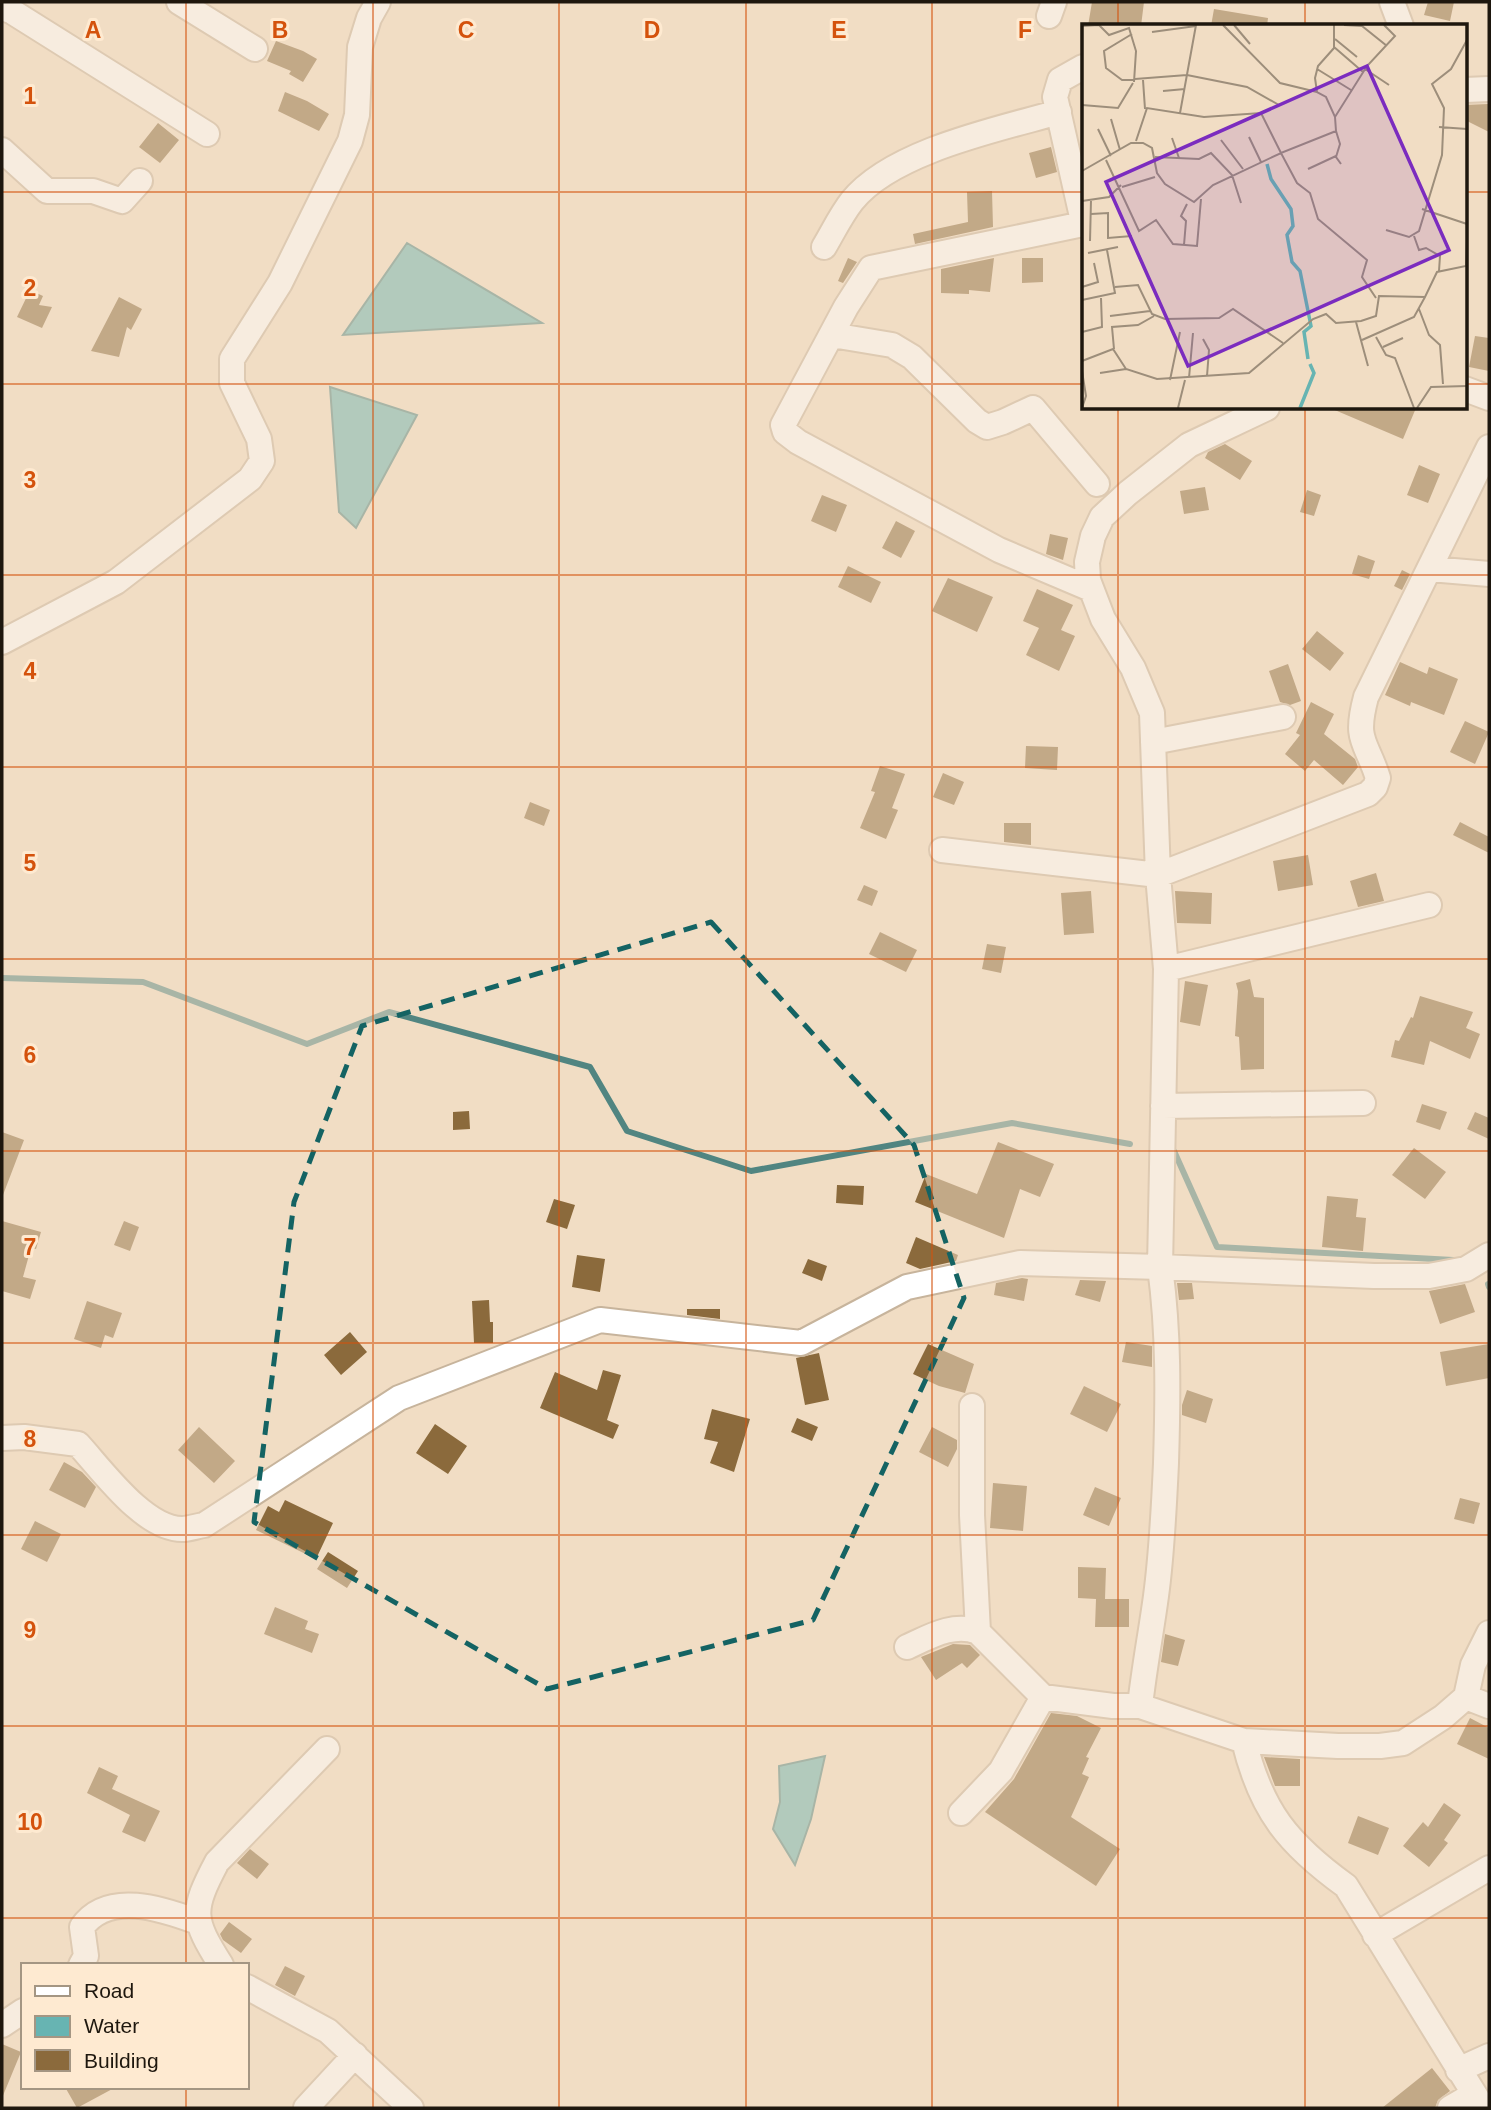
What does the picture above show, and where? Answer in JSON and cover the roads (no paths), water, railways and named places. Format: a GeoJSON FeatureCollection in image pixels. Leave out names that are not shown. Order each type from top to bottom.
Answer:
{"type":"FeatureCollection","features":[{"type":"Feature","properties":{"kind":"street"},"geometry":{"type":"LineString","coordinates":[[179,2],[255,49]]}},
{"type":"Feature","properties":{"kind":"street"},"geometry":{"type":"LineString","coordinates":[[2,642],[116,582],[240,487],[258,470],[262,461],[259,439],[232,383],[232,359],[281,283],[349,142],[357,115],[360,47],[369,18],[379,2]]}},
{"type":"Feature","properties":{"kind":"street"},"geometry":{"type":"LineString","coordinates":[[1392,2],[1400,24]]}},
{"type":"Feature","properties":{"kind":"street"},"geometry":{"type":"LineString","coordinates":[[2,8],[207,134]]}},
{"type":"Feature","properties":{"kind":"street"},"geometry":{"type":"LineString","coordinates":[[1082,68],[1060,80],[1055,96],[1082,218]]}},
{"type":"Feature","properties":{"kind":"street"},"geometry":{"type":"LineString","coordinates":[[1466,90],[1489,89]]}},
{"type":"Feature","properties":{"kind":"street"},"geometry":{"type":"LineString","coordinates":[[824,247],[853,200],[881,176],[938,147],[1059,112]]}},
{"type":"Feature","properties":{"kind":"street"},"geometry":{"type":"LineString","coordinates":[[2,151],[47,191],[93,191],[122,201],[139,181]]}},
{"type":"Feature","properties":{"kind":"street"},"geometry":{"type":"LineString","coordinates":[[1082,223],[871,268],[783,425],[785,432],[798,442],[999,550],[1091,589]]}},
{"type":"Feature","properties":{"kind":"street"},"geometry":{"type":"LineString","coordinates":[[832,335],[892,345],[912,357],[977,421],[987,426],[1003,422],[1033,408],[1097,484]]}},
{"type":"Feature","properties":{"kind":"street"},"geometry":{"type":"LineString","coordinates":[[1466,389],[1489,398]]}},
{"type":"Feature","properties":{"kind":"street"},"geometry":{"type":"LineString","coordinates":[[1140,1706],[1143,1670],[1156,1595],[1164,1514],[1169,1379],[1167,1317],[1160,1267],[1166,969],[1158,875],[1152,713],[1133,668],[1103,619],[1088,580],[1087,562],[1093,536],[1102,517],[1128,492],[1189,445],[1263,410]]}},
{"type":"Feature","properties":{"kind":"street"},"geometry":{"type":"LineString","coordinates":[[942,850],[1158,875],[1368,794],[1375,787],[1378,778],[1362,740],[1359,722],[1366,697],[1489,447]]}},
{"type":"Feature","properties":{"kind":"street"},"geometry":{"type":"LineString","coordinates":[[1430,569],[1489,574]]}},
{"type":"Feature","properties":{"kind":"street"},"geometry":{"type":"LineString","coordinates":[[1153,742],[1283,717]]}},
{"type":"Feature","properties":{"kind":"street"},"geometry":{"type":"LineString","coordinates":[[1166,969],[1429,905]]}},
{"type":"Feature","properties":{"kind":"street"},"geometry":{"type":"LineString","coordinates":[[1163,1106],[1363,1103]]}},
{"type":"Feature","properties":{"kind":"street"},"geometry":{"type":"LineString","coordinates":[[2,1438],[24,1437],[78,1444],[126,1497],[153,1521],[180,1529],[204,1525],[399,1398],[600,1320],[801,1343],[907,1287],[1020,1263],[1429,1276],[1466,1269],[1489,1255]]}},
{"type":"Feature","properties":{"kind":"street"},"geometry":{"type":"LineString","coordinates":[[972,1406],[972,1515],[978,1632]]}},
{"type":"Feature","properties":{"kind":"street"},"geometry":{"type":"LineString","coordinates":[[907,1647],[946,1630],[966,1627],[978,1632],[1043,1696],[1113,1706],[1140,1706],[1244,1741],[1380,1746],[1403,1743],[1443,1717],[1466,1697],[1473,1665],[1489,1633]]}},
{"type":"Feature","properties":{"kind":"street"},"geometry":{"type":"LineString","coordinates":[[961,1813],[1001,1771],[1043,1696]]}},
{"type":"Feature","properties":{"kind":"street"},"geometry":{"type":"LineString","coordinates":[[1466,1697],[1489,1706]]}},
{"type":"Feature","properties":{"kind":"street"},"geometry":{"type":"LineString","coordinates":[[1244,1741],[1252,1775],[1275,1820],[1318,1866],[1346,1886],[1478,2101],[1450,2108]]}},
{"type":"Feature","properties":{"kind":"street"},"geometry":{"type":"LineString","coordinates":[[219,1963],[201,1934],[198,1922],[198,1908],[205,1884],[217,1862],[327,1749]]}},
{"type":"Feature","properties":{"kind":"street"},"geometry":{"type":"LineString","coordinates":[[1375,1935],[1489,1868]]}},
{"type":"Feature","properties":{"kind":"street"},"geometry":{"type":"LineString","coordinates":[[82,1963],[86,1956],[82,1927],[90,1914],[121,1906],[146,1906],[198,1922]]}},
{"type":"Feature","properties":{"kind":"street"},"geometry":{"type":"LineString","coordinates":[[248,1988],[328,2031],[411,2108]]}},
{"type":"Feature","properties":{"kind":"street"},"geometry":{"type":"LineString","coordinates":[[2,2025],[21,2012]]}},
{"type":"Feature","properties":{"kind":"street"},"geometry":{"type":"LineString","coordinates":[[306,2108],[355,2055]]}},
{"type":"Feature","properties":{"kind":"street"},"geometry":{"type":"LineString","coordinates":[[1458,2070],[1489,2056]]}},
{"type":"Feature","properties":{"kind":"water"},"geometry":{"type":"Polygon","coordinates":[[[407,243],[542,323],[343,335],[407,243]]]}},
{"type":"Feature","properties":{"kind":"water"},"geometry":{"type":"Polygon","coordinates":[[[330,387],[417,415],[356,528],[339,512],[330,387]]]}},
{"type":"Feature","properties":{"kind":"water"},"geometry":{"type":"Polygon","coordinates":[[[825,1756],[811,1819],[795,1865],[773,1829],[780,1802],[779,1766],[825,1756]]]}},
{"type":"Feature","properties":{"kind":"waterway"},"geometry":{"type":"LineString","coordinates":[[2,978],[143,982],[307,1044],[389,1012],[590,1067],[627,1131],[751,1171],[1012,1123],[1130,1144]]}},
{"type":"Feature","properties":{"kind":"waterway"},"geometry":{"type":"LineString","coordinates":[[1174,1151],[1217,1247],[1453,1260]]}}]}
